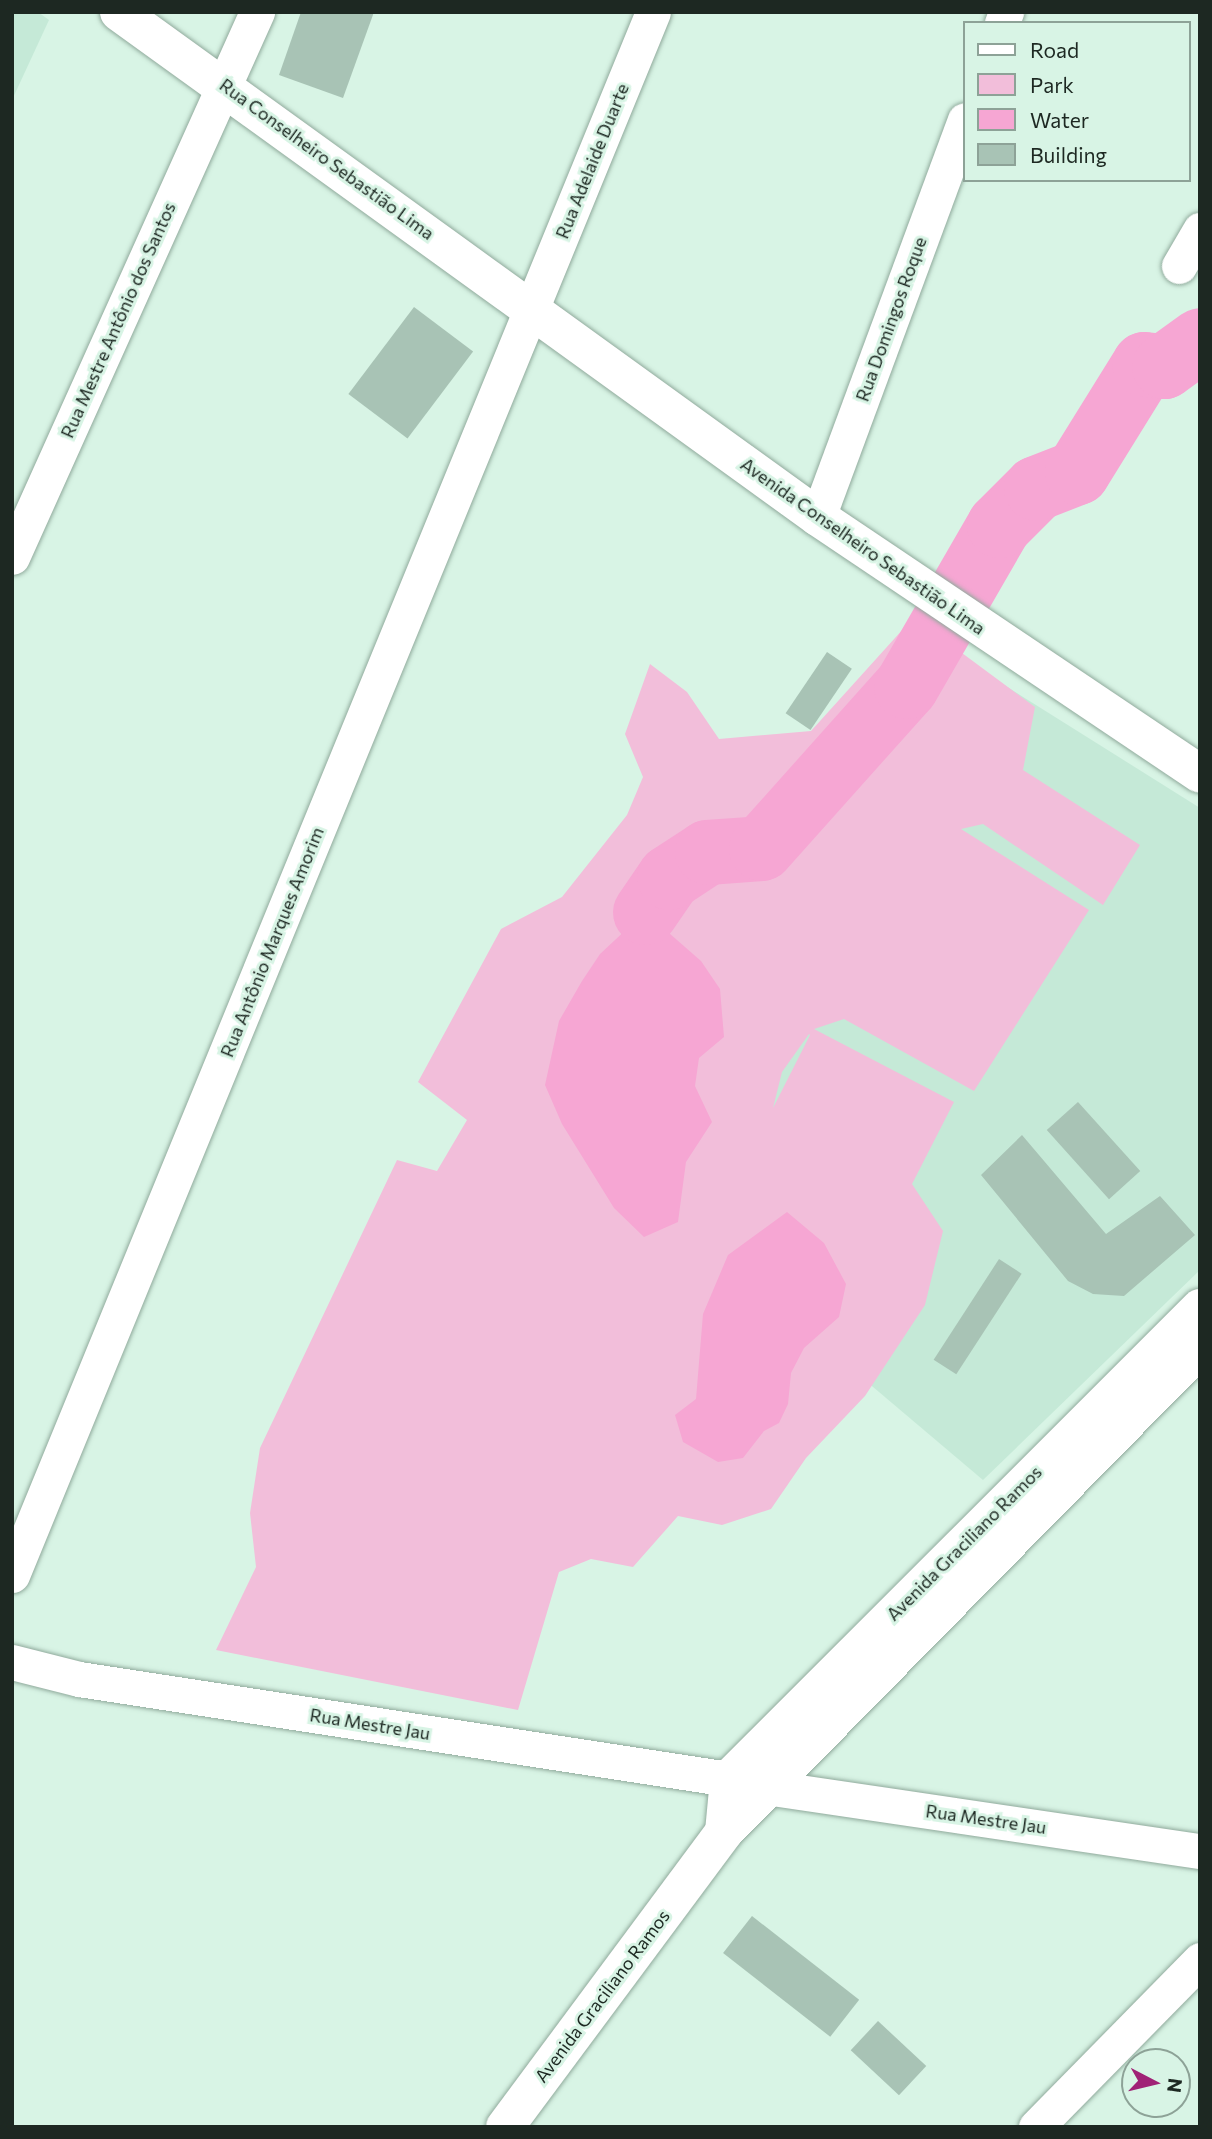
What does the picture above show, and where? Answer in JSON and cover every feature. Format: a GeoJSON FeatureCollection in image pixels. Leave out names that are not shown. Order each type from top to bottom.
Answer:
{"type":"FeatureCollection","features":[{"type":"Feature","properties":{"kind":"street","name":"Rua Conselheiro Sebastião Lima"},"geometry":{"type":"LineString","coordinates":[[119,12],[223,84],[532,310]]}},
{"type":"Feature","properties":{"kind":"street","name":"Rua Mestre Antônio dos Santos"},"geometry":{"type":"LineString","coordinates":[[12,557],[257,12]]}},
{"type":"Feature","properties":{"kind":"street","name":"Rua Adelaide Duarte"},"geometry":{"type":"LineString","coordinates":[[532,310],[653,12]]}},
{"type":"Feature","properties":{"kind":"street","name":"Rua Domingos Roque"},"geometry":{"type":"LineString","coordinates":[[818,517],[964,123]]}},
{"type":"Feature","properties":{"kind":"street"},"geometry":{"type":"LineString","coordinates":[[1179,267],[1200,230]]}},
{"type":"Feature","properties":{"kind":"street","name":"Avenida Conselheiro Sebastião Lima"},"geometry":{"type":"LineString","coordinates":[[532,310],[950,609],[1200,774]]}},
{"type":"Feature","properties":{"kind":"street","name":"Rua Antônio Marques Amorim"},"geometry":{"type":"LineString","coordinates":[[12,1575],[532,310]]}},
{"type":"Feature","properties":{"kind":"street","name":"Avenida Graciliano Ramos"},"geometry":{"type":"LineString","coordinates":[[729,1779],[1200,1308]]}},
{"type":"Feature","properties":{"kind":"street","name":"Avenida Graciliano Ramos"},"geometry":{"type":"LineString","coordinates":[[505,2127],[724,1832],[772,1788],[1200,1348]]}},
{"type":"Feature","properties":{"kind":"street","name":"Rua Mestre Jau"},"geometry":{"type":"LineString","coordinates":[[12,1662],[79,1679],[729,1779]]}},
{"type":"Feature","properties":{"kind":"street"},"geometry":{"type":"LineString","coordinates":[[724,1832],[729,1779],[772,1788]]}},
{"type":"Feature","properties":{"kind":"street","name":"Rua Mestre Jau"},"geometry":{"type":"LineString","coordinates":[[772,1788],[1200,1851]]}},
{"type":"Feature","properties":{"kind":"street"},"geometry":{"type":"LineString","coordinates":[[1037,2127],[1200,1960]]}},
{"type":"Feature","properties":{"kind":"shaded area"},"geometry":{"type":"Polygon","coordinates":[[[12,12],[38,12],[49,20],[12,100],[12,12]]]}},
{"type":"Feature","properties":{"kind":"shaded area"},"geometry":{"type":"Polygon","coordinates":[[[1001,683],[1200,808],[1200,1270],[983,1480],[678,1222],[1001,683]]]}},
{"type":"Feature","properties":{"kind":"green space"},"geometry":{"type":"Polygon","coordinates":[[[904,628],[939,636],[1035,707],[1023,770],[1140,845],[1103,905],[983,824],[961,829],[1089,910],[974,1091],[844,1019],[814,1029],[954,1102],[912,1184],[943,1231],[925,1305],[865,1396],[806,1458],[771,1509],[722,1525],[678,1516],[633,1567],[591,1559],[559,1572],[518,1710],[216,1650],[256,1567],[250,1513],[260,1448],[397,1160],[437,1171],[467,1120],[418,1082],[501,929],[562,897],[627,815],[643,777],[625,734],[650,664],[687,692],[719,739],[811,731],[904,628]],[[810,1035],[782,1072],[773,1108],[810,1035]]]}},
{"type":"Feature","properties":{"kind":"water"},"geometry":{"type":"Polygon","coordinates":[[[645,912],[701,961],[720,989],[724,1037],[699,1058],[695,1086],[712,1122],[686,1162],[678,1222],[644,1237],[614,1208],[562,1124],[545,1085],[559,1021],[582,981],[600,954],[645,912]]]}},
{"type":"Feature","properties":{"kind":"water"},"geometry":{"type":"Polygon","coordinates":[[[787,1212],[824,1243],[846,1284],[839,1317],[804,1348],[791,1373],[788,1404],[779,1423],[764,1431],[743,1458],[718,1462],[683,1442],[675,1415],[696,1399],[703,1314],[728,1255],[787,1212]]]}},
{"type":"Feature","properties":{"kind":"building"},"geometry":{"type":"Polygon","coordinates":[[[301,12],[374,12],[343,98],[279,75],[301,12]]]}},
{"type":"Feature","properties":{"kind":"building"},"geometry":{"type":"Polygon","coordinates":[[[414,307],[473,352],[408,439],[348,394],[414,307]]]}},
{"type":"Feature","properties":{"kind":"building"},"geometry":{"type":"Polygon","coordinates":[[[827,652],[852,669],[810,730],[786,713],[827,652]]]}},
{"type":"Feature","properties":{"kind":"building"},"geometry":{"type":"Polygon","coordinates":[[[1078,1102],[1140,1171],[1109,1199],[1047,1130],[1078,1102]]]}},
{"type":"Feature","properties":{"kind":"building"},"geometry":{"type":"Polygon","coordinates":[[[1022,1135],[1106,1234],[1160,1196],[1195,1235],[1124,1296],[1093,1294],[1068,1281],[981,1175],[1022,1135]]]}},
{"type":"Feature","properties":{"kind":"building"},"geometry":{"type":"Polygon","coordinates":[[[999,1259],[1022,1274],[956,1374],[934,1360],[999,1259]]]}},
{"type":"Feature","properties":{"kind":"building"},"geometry":{"type":"Polygon","coordinates":[[[752,1916],[859,2000],[830,2037],[723,1953],[752,1916]]]}},
{"type":"Feature","properties":{"kind":"building"},"geometry":{"type":"Polygon","coordinates":[[[878,2021],[926,2066],[899,2095],[851,2050],[878,2021]]]}},
{"type":"Feature","properties":{"kind":"waterway"},"geometry":{"type":"LineString","coordinates":[[645,912],[669,877],[707,852],[761,848],[906,686],[999,525],[1036,488],[1077,472],[1144,364],[1164,366],[1200,340]]}}]}
